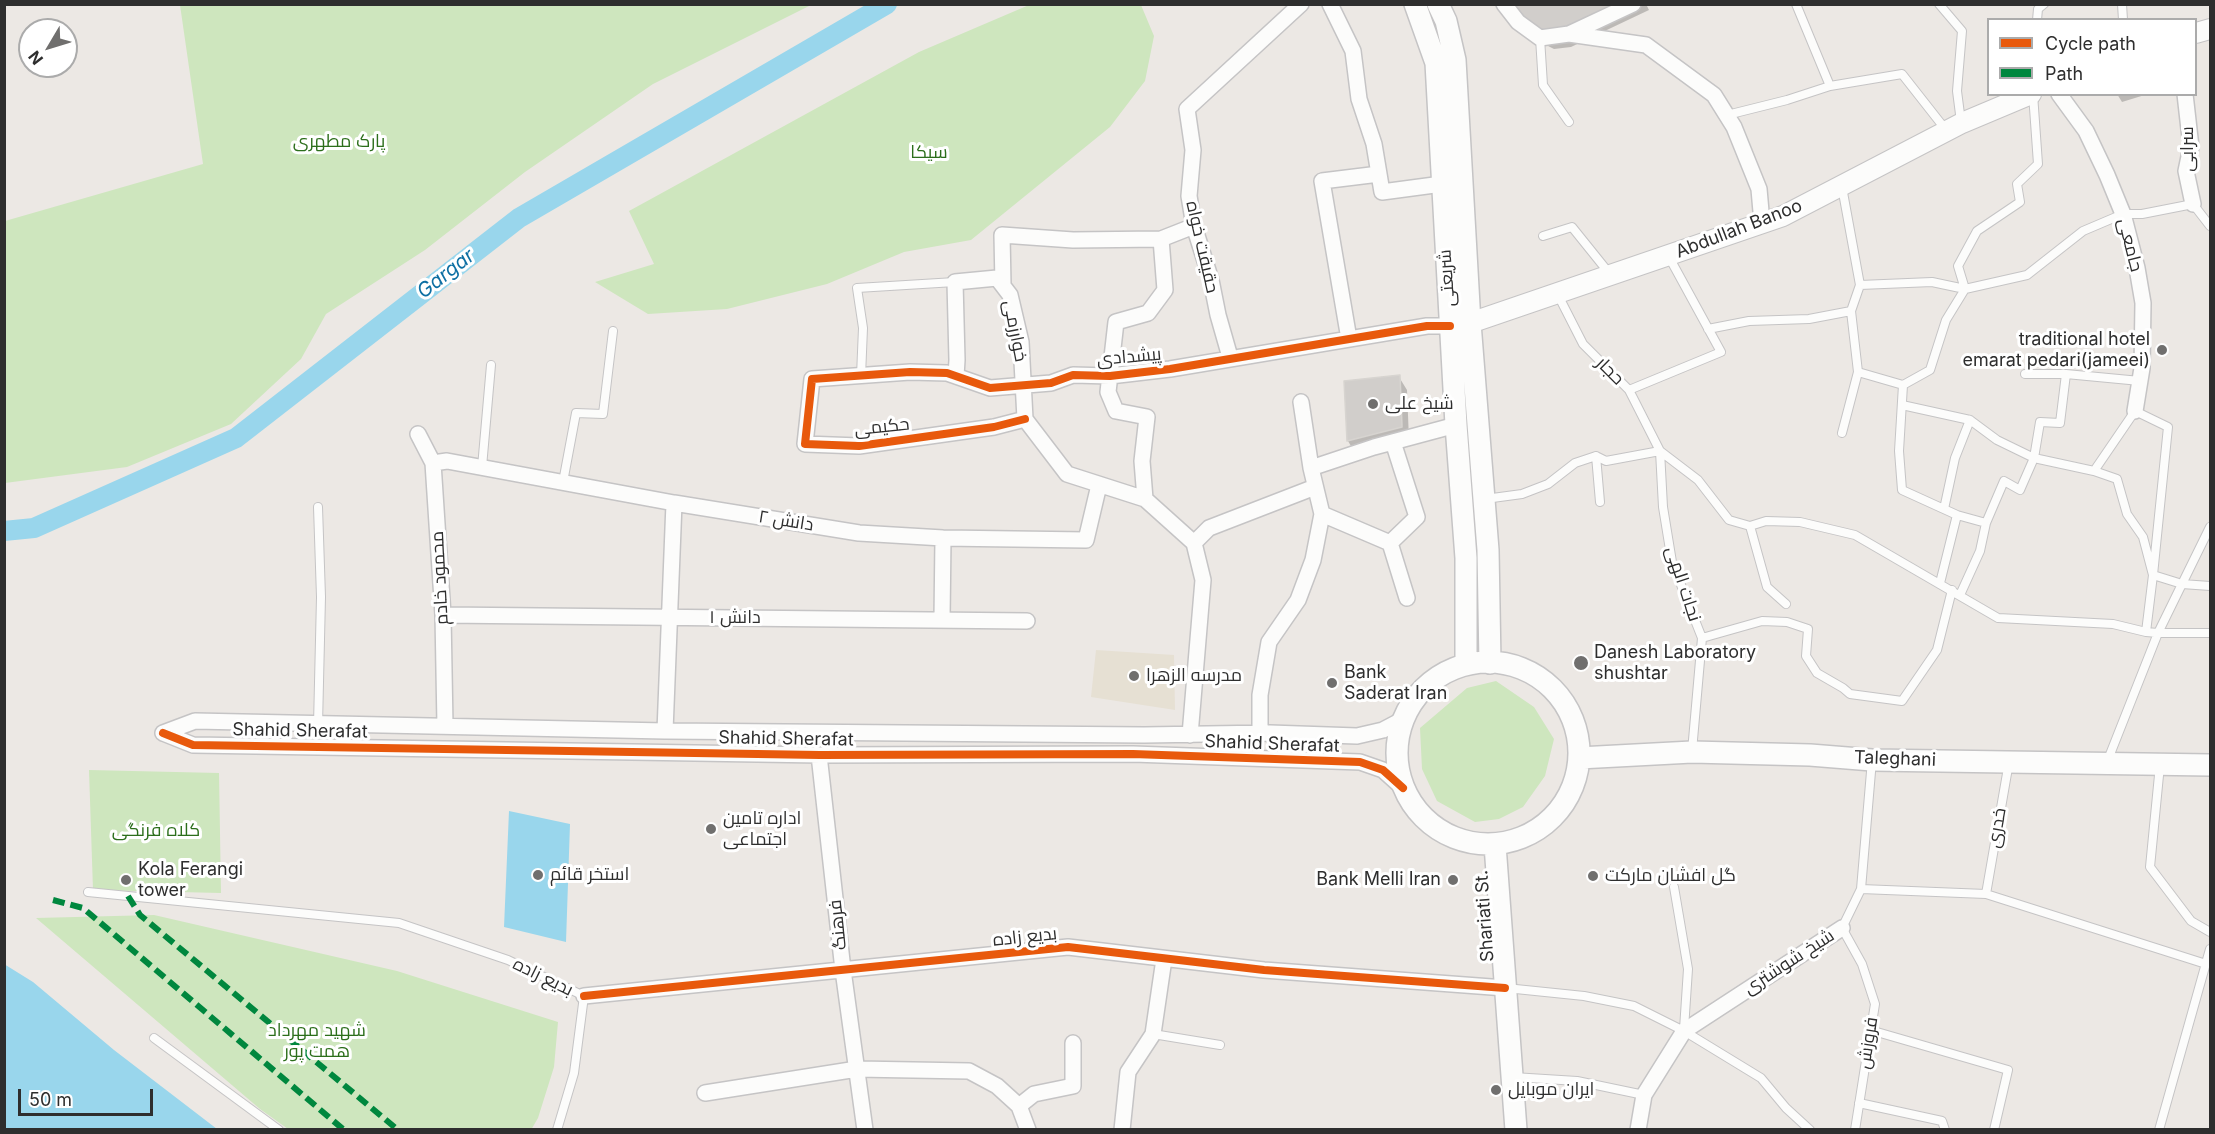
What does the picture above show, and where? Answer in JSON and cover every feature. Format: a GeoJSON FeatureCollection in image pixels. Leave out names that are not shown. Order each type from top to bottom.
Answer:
{"type":"FeatureCollection","features":[{"type":"Feature","properties":{"kind":"main road","name":"شریعتی"},"geometry":{"type":"LineString","coordinates":[[1415,4],[1436,63],[1442,184],[1484,499],[1488,550],[1490,663]]}},
{"type":"Feature","properties":{"kind":"main road","name":"شریعتی"},"geometry":{"type":"LineString","coordinates":[[1438,4],[1446,21],[1455,60],[1460,325],[1456,425],[1466,558],[1466,663]]}},
{"type":"Feature","properties":{"kind":"main road"},"geometry":{"type":"LineString","coordinates":[[1466,663],[1490,663],[1509,664],[1538,676],[1561,698],[1575,727],[1579,758],[1574,784],[1562,807],[1544,826],[1520,839],[1495,845],[1466,842],[1439,831],[1418,812],[1402,788],[1396,754],[1402,720],[1419,692],[1445,671],[1466,663]]}},
{"type":"Feature","properties":{"kind":"main road","name":"Taleghani"},"geometry":{"type":"LineString","coordinates":[[1579,758],[1692,752],[1810,755],[1872,760],[2211,765]]}},
{"type":"Feature","properties":{"kind":"main road","name":"Shariati St."},"geometry":{"type":"LineString","coordinates":[[1495,845],[1513,1077],[1512,1129]]}},
{"type":"Feature","properties":{"kind":"street","name":"حقیقت خواه"},"geometry":{"type":"LineString","coordinates":[[1230,357],[1211,280],[1194,226],[1189,196],[1193,150],[1187,109],[1301,4]]}},
{"type":"Feature","properties":{"kind":"street"},"geometry":{"type":"LineString","coordinates":[[1330,4],[1353,51],[1359,99],[1374,144],[1382,192],[1442,184]]}},
{"type":"Feature","properties":{"kind":"street"},"geometry":{"type":"LineString","coordinates":[[1504,4],[1518,22],[1540,38],[1569,34],[1646,45],[1714,95],[1734,127],[1759,189],[1762,223]]}},
{"type":"Feature","properties":{"kind":"street"},"geometry":{"type":"LineString","coordinates":[[1569,34],[1633,4]]}},
{"type":"Feature","properties":{"kind":"street","name":"Abdullah Banoo"},"geometry":{"type":"LineString","coordinates":[[1460,325],[1783,216],[1954,127],[2027,96]]}},
{"type":"Feature","properties":{"kind":"street","name":"جامعی"},"geometry":{"type":"LineString","coordinates":[[2060,96],[2086,131],[2107,175],[2123,214],[2137,268],[2143,303],[2142,368],[2135,411]]}},
{"type":"Feature","properties":{"kind":"street","name":"سرابی"},"geometry":{"type":"LineString","coordinates":[[2185,96],[2191,147],[2186,171],[2193,204]]}},
{"type":"Feature","properties":{"kind":"street"},"geometry":{"type":"LineString","coordinates":[[1349,339],[1322,181],[1379,174]]}},
{"type":"Feature","properties":{"kind":"street"},"geometry":{"type":"LineString","coordinates":[[1003,285],[1002,235],[1073,240],[1161,239],[1194,226]]}},
{"type":"Feature","properties":{"kind":"street"},"geometry":{"type":"LineString","coordinates":[[1144,499],[1142,460],[1147,417],[1116,411],[1108,392],[1116,322],[1148,314],[1165,290],[1161,239]]}},
{"type":"Feature","properties":{"kind":"street"},"geometry":{"type":"LineString","coordinates":[[956,376],[956,282],[998,278],[1003,285]]}},
{"type":"Feature","properties":{"kind":"street","name":"خوارزمی"},"geometry":{"type":"LineString","coordinates":[[1003,285],[1010,295],[1021,342],[1025,419]]}},
{"type":"Feature","properties":{"kind":"street","name":"پیشدادی"},"geometry":{"type":"LineString","coordinates":[[812,380],[910,372],[947,373],[990,388],[1051,383],[1073,375],[1110,376],[1170,369],[1230,357],[1427,326],[1460,325]]}},
{"type":"Feature","properties":{"kind":"street","name":"حکیمی"},"geometry":{"type":"LineString","coordinates":[[812,380],[805,444],[859,446],[994,427],[1025,419]]}},
{"type":"Feature","properties":{"kind":"street"},"geometry":{"type":"LineString","coordinates":[[1260,734],[1260,695],[1269,642],[1298,600],[1313,560],[1322,514],[1311,468],[1301,402]]}},
{"type":"Feature","properties":{"kind":"street"},"geometry":{"type":"LineString","coordinates":[[1025,419],[1067,474],[1144,499],[1194,543],[1203,580],[1190,735]]}},
{"type":"Feature","properties":{"kind":"street"},"geometry":{"type":"LineString","coordinates":[[1311,468],[1456,425]]}},
{"type":"Feature","properties":{"kind":"street","name":"محمود خادم"},"geometry":{"type":"LineString","coordinates":[[418,434],[434,463],[443,615],[445,726]]}},
{"type":"Feature","properties":{"kind":"street"},"geometry":{"type":"LineString","coordinates":[[1390,543],[1417,517],[1393,442]]}},
{"type":"Feature","properties":{"kind":"street","name":"دانش ۲"},"geometry":{"type":"LineString","coordinates":[[434,463],[447,461],[859,533],[943,538],[1086,540],[1099,485]]}},
{"type":"Feature","properties":{"kind":"street"},"geometry":{"type":"LineString","coordinates":[[1194,543],[1209,528],[1316,487]]}},
{"type":"Feature","properties":{"kind":"street"},"geometry":{"type":"LineString","coordinates":[[666,731],[674,502]]}},
{"type":"Feature","properties":{"kind":"street"},"geometry":{"type":"LineString","coordinates":[[1322,514],[1390,543],[1407,598]]}},
{"type":"Feature","properties":{"kind":"street"},"geometry":{"type":"LineString","coordinates":[[942,620],[943,538]]}},
{"type":"Feature","properties":{"kind":"street","name":"دانش ۱"},"geometry":{"type":"LineString","coordinates":[[443,615],[1027,621]]}},
{"type":"Feature","properties":{"kind":"street","name":"Shahid Sherafat"},"geometry":{"type":"LineString","coordinates":[[1402,720],[1383,730],[1357,736],[666,731],[195,721],[163,733],[193,744],[819,755],[1133,754],[1360,762],[1383,770],[1402,788]]}},
{"type":"Feature","properties":{"kind":"street"},"geometry":{"type":"LineString","coordinates":[[344,747],[345,724]]}},
{"type":"Feature","properties":{"kind":"street","name":"فرهنگ"},"geometry":{"type":"LineString","coordinates":[[819,755],[843,970],[865,1130]]}},
{"type":"Feature","properties":{"kind":"street","name":"شیخ شوشتری"},"geometry":{"type":"LineString","coordinates":[[1638,1130],[1644,1095],[1684,1031],[1842,928]]}},
{"type":"Feature","properties":{"kind":"street","name":"بدیع زاده"},"geometry":{"type":"LineString","coordinates":[[584,996],[1068,947],[1264,970],[1505,988]]}},
{"type":"Feature","properties":{"kind":"street"},"geometry":{"type":"LineString","coordinates":[[1122,1130],[1128,1072],[1154,1034],[1164,958]]}},
{"type":"Feature","properties":{"kind":"street"},"geometry":{"type":"LineString","coordinates":[[1018,1106],[1034,1094],[1073,1086],[1073,1043]]}},
{"type":"Feature","properties":{"kind":"street"},"geometry":{"type":"LineString","coordinates":[[705,1093],[857,1069],[969,1071],[997,1086],[1018,1106],[1028,1130]]}},
{"type":"Feature","properties":{"kind":"lane"},"geometry":{"type":"LineString","coordinates":[[1796,4],[1830,86]]}},
{"type":"Feature","properties":{"kind":"lane"},"geometry":{"type":"LineString","coordinates":[[1939,4],[1962,31],[1954,127]]}},
{"type":"Feature","properties":{"kind":"lane"},"geometry":{"type":"LineString","coordinates":[[2037,18],[2038,9],[2044,4]]}},
{"type":"Feature","properties":{"kind":"lane"},"geometry":{"type":"LineString","coordinates":[[1540,38],[1543,85],[1569,122]]}},
{"type":"Feature","properties":{"kind":"lane"},"geometry":{"type":"LineString","coordinates":[[1727,115],[1787,100],[1830,86],[1902,74],[1954,127]]}},
{"type":"Feature","properties":{"kind":"lane"},"geometry":{"type":"LineString","coordinates":[[1858,372],[1903,385],[1930,370],[1946,320],[1965,289],[1958,266],[1977,231],[2020,202],[2017,184],[2038,164],[2032,96]]}},
{"type":"Feature","properties":{"kind":"lane"},"geometry":{"type":"LineString","coordinates":[[1841,186],[1860,285],[1851,311],[1858,372],[1842,432]]}},
{"type":"Feature","properties":{"kind":"lane"},"geometry":{"type":"LineString","coordinates":[[1860,285],[1932,282],[1965,289],[2027,275],[2083,231],[2123,214],[2142,214],[2193,204],[2211,226]]}},
{"type":"Feature","properties":{"kind":"lane"},"geometry":{"type":"LineString","coordinates":[[1543,236],[1572,227],[1610,275]]}},
{"type":"Feature","properties":{"kind":"lane"},"geometry":{"type":"LineString","coordinates":[[1629,390],[1721,352],[1668,255]]}},
{"type":"Feature","properties":{"kind":"lane"},"geometry":{"type":"LineString","coordinates":[[861,376],[863,328],[857,288],[956,282]]}},
{"type":"Feature","properties":{"kind":"lane","name":"حجار"},"geometry":{"type":"LineString","coordinates":[[1557,293],[1582,344],[1629,390],[1660,451]]}},
{"type":"Feature","properties":{"kind":"lane"},"geometry":{"type":"LineString","coordinates":[[1708,329],[1749,321],[1809,319],[1851,311]]}},
{"type":"Feature","properties":{"kind":"lane"},"geometry":{"type":"LineString","coordinates":[[563,482],[576,413],[603,414],[613,331]]}},
{"type":"Feature","properties":{"kind":"lane"},"geometry":{"type":"LineString","coordinates":[[482,467],[491,364]]}},
{"type":"Feature","properties":{"kind":"lane"},"geometry":{"type":"LineString","coordinates":[[2025,374],[2066,374],[2140,381]]}},
{"type":"Feature","properties":{"kind":"lane"},"geometry":{"type":"LineString","coordinates":[[1960,595],[1980,551],[1986,523],[2004,481],[2020,490],[2034,458],[2040,422],[2060,423],[2066,374]]}},
{"type":"Feature","properties":{"kind":"lane"},"geometry":{"type":"LineString","coordinates":[[1903,385],[1899,451],[1902,490],[1957,515],[1986,523]]}},
{"type":"Feature","properties":{"kind":"lane"},"geometry":{"type":"LineString","coordinates":[[1902,405],[1970,420],[1996,440],[2034,458],[2094,471],[2117,479],[2127,514],[2144,537],[2152,575]]}},
{"type":"Feature","properties":{"kind":"lane"},"geometry":{"type":"LineString","coordinates":[[2094,471],[2135,411],[2168,427],[2146,633]]}},
{"type":"Feature","properties":{"kind":"lane"},"geometry":{"type":"LineString","coordinates":[[1944,509],[1955,458],[1970,420]]}},
{"type":"Feature","properties":{"kind":"lane"},"geometry":{"type":"LineString","coordinates":[[1484,499],[1522,494],[1548,484],[1575,463],[1596,456],[1606,461],[1660,451],[1698,480],[1729,520],[1750,526],[1766,520],[1800,522],[1854,535],[1998,618],[2113,624],[2146,633],[2211,633]]}},
{"type":"Feature","properties":{"kind":"lane","name":"نجات الهی"},"geometry":{"type":"LineString","coordinates":[[1660,451],[1664,507],[1672,562],[1702,638],[1692,752]]}},
{"type":"Feature","properties":{"kind":"lane"},"geometry":{"type":"LineString","coordinates":[[1596,456],[1600,502]]}},
{"type":"Feature","properties":{"kind":"lane"},"geometry":{"type":"LineString","coordinates":[[318,507],[321,597],[318,725]]}},
{"type":"Feature","properties":{"kind":"lane"},"geometry":{"type":"LineString","coordinates":[[1940,583],[1957,515]]}},
{"type":"Feature","properties":{"kind":"lane"},"geometry":{"type":"LineString","coordinates":[[1750,526],[1767,587],[1786,604]]}},
{"type":"Feature","properties":{"kind":"lane"},"geometry":{"type":"LineString","coordinates":[[2107,763],[2157,633],[2211,527]]}},
{"type":"Feature","properties":{"kind":"lane"},"geometry":{"type":"LineString","coordinates":[[2152,575],[2182,584],[2211,586]]}},
{"type":"Feature","properties":{"kind":"lane"},"geometry":{"type":"LineString","coordinates":[[1702,638],[1762,621],[1787,622],[1808,629],[1806,656],[1817,673],[1850,694],[1902,701],[1937,650],[1952,590]]}},
{"type":"Feature","properties":{"kind":"lane","name":"شیخ شوشتری"},"geometry":{"type":"LineString","coordinates":[[1842,928],[1861,889],[1872,760]]}},
{"type":"Feature","properties":{"kind":"lane","name":"خدری"},"geometry":{"type":"LineString","coordinates":[[1986,894],[2008,762]]}},
{"type":"Feature","properties":{"kind":"lane"},"geometry":{"type":"LineString","coordinates":[[2160,764],[2150,867],[2191,921],[2211,932]]}},
{"type":"Feature","properties":{"kind":"lane"},"geometry":{"type":"LineString","coordinates":[[1674,887],[1688,969],[1684,1031]]}},
{"type":"Feature","properties":{"kind":"lane"},"geometry":{"type":"LineString","coordinates":[[1861,889],[1986,894],[2206,964]]}},
{"type":"Feature","properties":{"kind":"lane","name":"بدیع زاده"},"geometry":{"type":"LineString","coordinates":[[88,892],[399,923],[508,960],[584,996]]}},
{"type":"Feature","properties":{"kind":"lane","name":"فروزش"},"geometry":{"type":"LineString","coordinates":[[1842,928],[1862,964],[1875,1004],[1856,1130]]}},
{"type":"Feature","properties":{"kind":"lane"},"geometry":{"type":"LineString","coordinates":[[2159,1130],[2211,950]]}},
{"type":"Feature","properties":{"kind":"lane"},"geometry":{"type":"LineString","coordinates":[[1505,988],[1584,996],[1634,1006],[1684,1031],[1761,1078],[1786,1108],[1810,1130]]}},
{"type":"Feature","properties":{"kind":"lane"},"geometry":{"type":"LineString","coordinates":[[557,1130],[574,1073],[584,996]]}},
{"type":"Feature","properties":{"kind":"lane"},"geometry":{"type":"LineString","coordinates":[[1870,1030],[2008,1070],[1994,1130]]}},
{"type":"Feature","properties":{"kind":"lane"},"geometry":{"type":"LineString","coordinates":[[1154,1034],[1220,1045]]}},
{"type":"Feature","properties":{"kind":"lane"},"geometry":{"type":"LineString","coordinates":[[154,1038],[279,1130]]}},
{"type":"Feature","properties":{"kind":"lane"},"geometry":{"type":"LineString","coordinates":[[1513,1077],[1577,1081],[1644,1095]]}},
{"type":"Feature","properties":{"kind":"lane"},"geometry":{"type":"LineString","coordinates":[[1859,1103],[1942,1121],[1944,1130]]}},
{"type":"Feature","properties":{"kind":"shaded area","name":"مدرسه الزهرا"},"geometry":{"type":"Polygon","coordinates":[[[1096,650],[1174,655],[1175,710],[1091,697],[1096,650]]]}},
{"type":"Feature","properties":{"kind":"green space","name":"پارک مطهری"},"geometry":{"type":"Polygon","coordinates":[[[180,4],[811,5],[653,84],[525,172],[425,250],[326,314],[301,359],[231,424],[127,467],[5,483],[5,221],[203,164],[180,4]]]}},
{"type":"Feature","properties":{"kind":"green space","name":"سیکا"},"geometry":{"type":"Polygon","coordinates":[[[1029,5],[1141,5],[1154,36],[1145,81],[1110,127],[971,240],[904,252],[827,284],[727,309],[648,314],[595,282],[654,264],[629,211],[919,52],[1029,5]]]}},
{"type":"Feature","properties":{"kind":"green space"},"geometry":{"type":"Polygon","coordinates":[[[1496,681],[1534,707],[1554,739],[1545,776],[1523,807],[1499,819],[1475,822],[1437,801],[1422,769],[1420,728],[1467,688],[1496,681]]]}},
{"type":"Feature","properties":{"kind":"green space","name":"کلاه فرنگی"},"geometry":{"type":"Polygon","coordinates":[[[89,770],[219,773],[221,893],[93,890],[89,770]]]}},
{"type":"Feature","properties":{"kind":"green space","name":"شهید مهرداد همت پور"},"geometry":{"type":"Polygon","coordinates":[[[154,915],[397,971],[558,1022],[554,1067],[538,1118],[531,1130],[288,1129],[260,1109],[36,918],[154,915]]]}},
{"type":"Feature","properties":{"kind":"water","name":"استخر قائم"},"geometry":{"type":"Polygon","coordinates":[[[509,811],[570,824],[566,942],[504,927],[509,811]]]}},
{"type":"Feature","properties":{"kind":"water"},"geometry":{"type":"Polygon","coordinates":[[[4,964],[33,982],[114,1050],[217,1129],[5,1129],[4,964]]]}},
{"type":"Feature","properties":{"kind":"building"},"geometry":{"type":"Polygon","coordinates":[[[1512,4],[1614,4],[1561,30],[1544,32],[1520,14],[1512,4]]]}},
{"type":"Feature","properties":{"kind":"building","name":"شیخ علی"},"geometry":{"type":"Polygon","coordinates":[[[1400,375],[1402,427],[1347,441],[1344,381],[1400,375]]]}},
{"type":"Feature","properties":{"kind":"waterway","name":"Gargar"},"geometry":{"type":"LineString","coordinates":[[4,531],[34,528],[236,438],[519,218],[887,4]]}},
{"type":"Feature","properties":{"kind":"marked path"},"geometry":{"type":"LineString","coordinates":[[128,896],[140,915],[398,1130]]}},
{"type":"Feature","properties":{"kind":"marked path"},"geometry":{"type":"LineString","coordinates":[[53,900],[83,908],[344,1130]]}},
{"type":"Feature","properties":{"kind":"cycle path"},"geometry":{"type":"LineString","coordinates":[[1025,419],[994,427],[859,446],[805,444],[812,379],[910,372],[947,373],[990,388],[1051,383],[1073,375],[1110,376],[1170,369],[1427,326],[1450,326]]}},
{"type":"Feature","properties":{"kind":"cycle path"},"geometry":{"type":"LineString","coordinates":[[163,733],[193,745],[820,755],[1133,754],[1360,762],[1383,770],[1403,788]]}},
{"type":"Feature","properties":{"kind":"cycle path"},"geometry":{"type":"LineString","coordinates":[[584,996],[1068,947],[1264,970],[1505,988]]}},
{"type":"Feature","properties":{"kind":"place","name":"traditional hotel emarat pedari(jameei)"},"geometry":{"type":"Point","coordinates":[2162,350]}},
{"type":"Feature","properties":{"kind":"place","name":"شیخ علی"},"geometry":{"type":"Point","coordinates":[1373,404]}},
{"type":"Feature","properties":{"kind":"place","name":"Danesh Laboratory shushtar"},"geometry":{"type":"Point","coordinates":[1581,663]}},
{"type":"Feature","properties":{"kind":"place","name":"مدرسه الزهرا"},"geometry":{"type":"Point","coordinates":[1134,676]}},
{"type":"Feature","properties":{"kind":"place","name":"Bank Saderat Iran"},"geometry":{"type":"Point","coordinates":[1332,683]}},
{"type":"Feature","properties":{"kind":"place","name":"اداره تامین اجتماعی"},"geometry":{"type":"Point","coordinates":[711,829]}},
{"type":"Feature","properties":{"kind":"place","name":"استخر قائم"},"geometry":{"type":"Point","coordinates":[538,875]}},
{"type":"Feature","properties":{"kind":"place","name":"گل افشان مارکت"},"geometry":{"type":"Point","coordinates":[1593,876]}},
{"type":"Feature","properties":{"kind":"place","name":"Kola Ferangi tower"},"geometry":{"type":"Point","coordinates":[126,880]}},
{"type":"Feature","properties":{"kind":"place","name":"Bank Melli Iran"},"geometry":{"type":"Point","coordinates":[1453,880]}},
{"type":"Feature","properties":{"kind":"place","name":"ایران موبایل"},"geometry":{"type":"Point","coordinates":[1496,1090]}}]}
